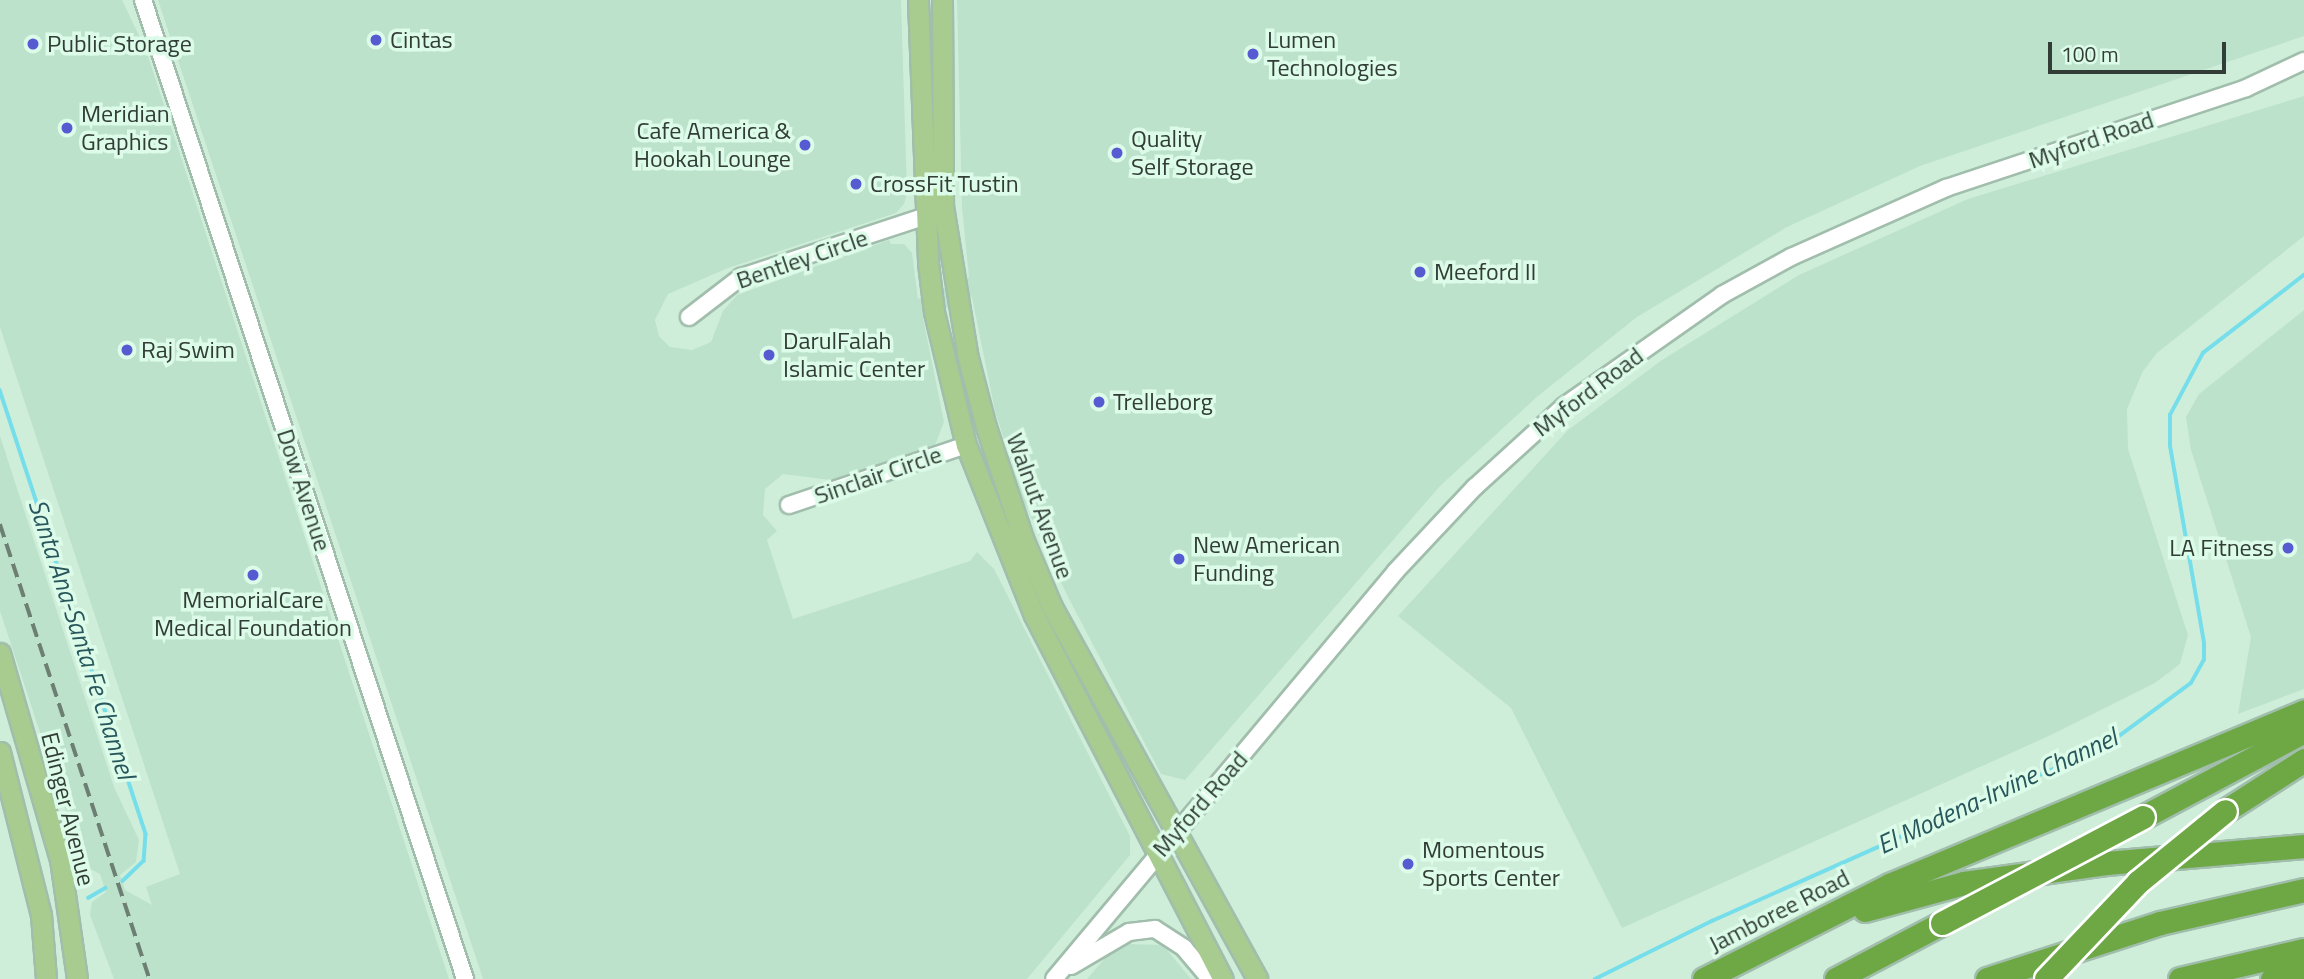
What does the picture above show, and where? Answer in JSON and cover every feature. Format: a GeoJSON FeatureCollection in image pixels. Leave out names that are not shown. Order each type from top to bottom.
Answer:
{"type":"FeatureCollection","features":[{"type":"Feature","properties":{"kind":"highway","name":"Jamboree Road"},"geometry":{"type":"LineString","coordinates":[[1704,979],[1889,885],[2304,711]]}},
{"type":"Feature","properties":{"kind":"highway"},"geometry":{"type":"LineString","coordinates":[[1836,979],[2304,731]]}},
{"type":"Feature","properties":{"kind":"highway"},"geometry":{"type":"LineString","coordinates":[[2046,979],[2129,891],[2225,811],[2304,760]]}},
{"type":"Feature","properties":{"kind":"highway"},"geometry":{"type":"LineString","coordinates":[[1795,933],[1964,883],[2106,863],[2304,846]]}},
{"type":"Feature","properties":{"kind":"highway"},"geometry":{"type":"LineString","coordinates":[[1987,979],[2160,923],[2304,890]]}},
{"type":"Feature","properties":{"kind":"highway"},"geometry":{"type":"LineString","coordinates":[[2180,979],[2304,950]]}},
{"type":"Feature","properties":{"kind":"highway"},"geometry":{"type":"LineString","coordinates":[[2272,979],[2304,970]]}},
{"type":"Feature","properties":{"kind":"main road","name":"Walnut Avenue"},"geometry":{"type":"LineString","coordinates":[[918,0],[924,217],[934,312],[967,445],[1034,615],[1223,979]]}},
{"type":"Feature","properties":{"kind":"main road","name":"Walnut Avenue"},"geometry":{"type":"LineString","coordinates":[[942,0],[943,206],[968,358],[986,427],[1024,541],[1052,607],[1257,979]]}},
{"type":"Feature","properties":{"kind":"main road","name":"Edinger Avenue"},"geometry":{"type":"LineString","coordinates":[[0,653],[60,859],[77,979]]}},
{"type":"Feature","properties":{"kind":"main road","name":"Edinger Avenue"},"geometry":{"type":"LineString","coordinates":[[0,752],[41,915],[46,979]]}},
{"type":"Feature","properties":{"kind":"street","name":"Dow Avenue"},"geometry":{"type":"LineString","coordinates":[[143,0],[465,979]]}},
{"type":"Feature","properties":{"kind":"street","name":"Myford Road"},"geometry":{"type":"LineString","coordinates":[[1057,976],[1396,570],[1475,487],[1563,406],[1712,302],[1791,257],[1946,188],[2246,88],[2304,61]]}},
{"type":"Feature","properties":{"kind":"street","name":"Bentley Circle"},"geometry":{"type":"LineString","coordinates":[[689,317],[741,276],[924,217]]}},
{"type":"Feature","properties":{"kind":"street","name":"Sinclair Circle"},"geometry":{"type":"LineString","coordinates":[[789,505],[967,445]]}},
{"type":"Feature","properties":{"kind":"street"},"geometry":{"type":"LineString","coordinates":[[1057,976],[1122,935],[1155,929],[1184,948],[1210,979]]}},
{"type":"Feature","properties":{"kind":"shaded area"},"geometry":{"type":"Polygon","coordinates":[[[0,0],[122,0],[146,50],[449,979],[114,979],[90,915],[92,902],[106,892],[100,874],[84,866],[0,611],[0,436],[114,787],[139,840],[136,862],[120,875],[125,890],[152,905],[146,887],[180,874],[0,327],[0,0]]]}},
{"type":"Feature","properties":{"kind":"shaded area"},"geometry":{"type":"Polygon","coordinates":[[[158,0],[901,0],[907,193],[904,204],[896,213],[728,268],[668,294],[655,320],[659,336],[670,347],[692,350],[711,342],[723,311],[737,295],[889,240],[891,244],[904,244],[912,253],[918,299],[969,277],[962,207],[957,0],[2304,0],[2304,36],[1920,166],[1787,227],[1637,317],[1538,396],[1440,486],[1185,780],[1161,774],[1068,597],[1024,502],[995,411],[972,297],[923,318],[944,422],[935,445],[831,480],[783,474],[765,489],[763,515],[777,531],[767,540],[793,619],[970,561],[977,552],[994,569],[1130,836],[1130,855],[1027,979],[483,979],[158,0]]]}},
{"type":"Feature","properties":{"kind":"shaded area"},"geometry":{"type":"Polygon","coordinates":[[[2304,96],[2304,236],[2157,353],[2143,371],[2127,409],[2128,449],[2188,635],[2180,664],[2155,683],[2051,735],[1622,928],[1511,708],[1398,616],[1568,430],[1662,360],[1799,275],[1968,199],[2304,96]]]}},
{"type":"Feature","properties":{"kind":"shaded area"},"geometry":{"type":"Polygon","coordinates":[[[2304,310],[2304,689],[2238,714],[2251,637],[2191,450],[2186,417],[2199,394],[2304,310]]]}},
{"type":"Feature","properties":{"kind":"shaded area"},"geometry":{"type":"Polygon","coordinates":[[[1126,944],[1163,945],[1191,979],[1087,979],[1111,951],[1126,944]]]}},
{"type":"Feature","properties":{"kind":"waterway","name":"El Modena-Irvine Channel"},"geometry":{"type":"LineString","coordinates":[[1595,979],[1712,921],[2107,745],[2191,683],[2204,660],[2204,643],[2170,446],[2170,415],[2203,353],[2304,275]]}},
{"type":"Feature","properties":{"kind":"waterway","name":"Santa Ana-Santa Fe Channel"},"geometry":{"type":"LineString","coordinates":[[0,390],[146,834],[144,861],[123,881]]}},
{"type":"Feature","properties":{"kind":"waterway"},"geometry":{"type":"LineString","coordinates":[[88,898],[105,888]]}},
{"type":"Feature","properties":{"kind":"railway"},"geometry":{"type":"LineString","coordinates":[[0,524],[150,979]]}},
{"type":"Feature","properties":{"kind":"place","name":"Cintas"},"geometry":{"type":"Point","coordinates":[376,40]}},
{"type":"Feature","properties":{"kind":"place","name":"Public Storage"},"geometry":{"type":"Point","coordinates":[33,44]}},
{"type":"Feature","properties":{"kind":"place","name":"Lumen Technologies"},"geometry":{"type":"Point","coordinates":[1253,54]}},
{"type":"Feature","properties":{"kind":"place","name":"Meridian Graphics"},"geometry":{"type":"Point","coordinates":[67,128]}},
{"type":"Feature","properties":{"kind":"place","name":"Cafe America & Hookah Lounge"},"geometry":{"type":"Point","coordinates":[805,145]}},
{"type":"Feature","properties":{"kind":"place","name":"Quality Self Storage"},"geometry":{"type":"Point","coordinates":[1117,153]}},
{"type":"Feature","properties":{"kind":"place","name":"CrossFit Tustin"},"geometry":{"type":"Point","coordinates":[856,184]}},
{"type":"Feature","properties":{"kind":"place","name":"Meeford II"},"geometry":{"type":"Point","coordinates":[1420,272]}},
{"type":"Feature","properties":{"kind":"place","name":"Raj Swim"},"geometry":{"type":"Point","coordinates":[127,350]}},
{"type":"Feature","properties":{"kind":"place","name":"DarulFalah Islamic Center"},"geometry":{"type":"Point","coordinates":[769,355]}},
{"type":"Feature","properties":{"kind":"place","name":"Trelleborg"},"geometry":{"type":"Point","coordinates":[1099,402]}},
{"type":"Feature","properties":{"kind":"place","name":"LA Fitness"},"geometry":{"type":"Point","coordinates":[2288,548]}},
{"type":"Feature","properties":{"kind":"place","name":"New American Funding"},"geometry":{"type":"Point","coordinates":[1179,559]}},
{"type":"Feature","properties":{"kind":"place","name":"MemorialCare Medical Foundation"},"geometry":{"type":"Point","coordinates":[253,575]}},
{"type":"Feature","properties":{"kind":"place","name":"Momentous Sports Center"},"geometry":{"type":"Point","coordinates":[1408,864]}}]}
